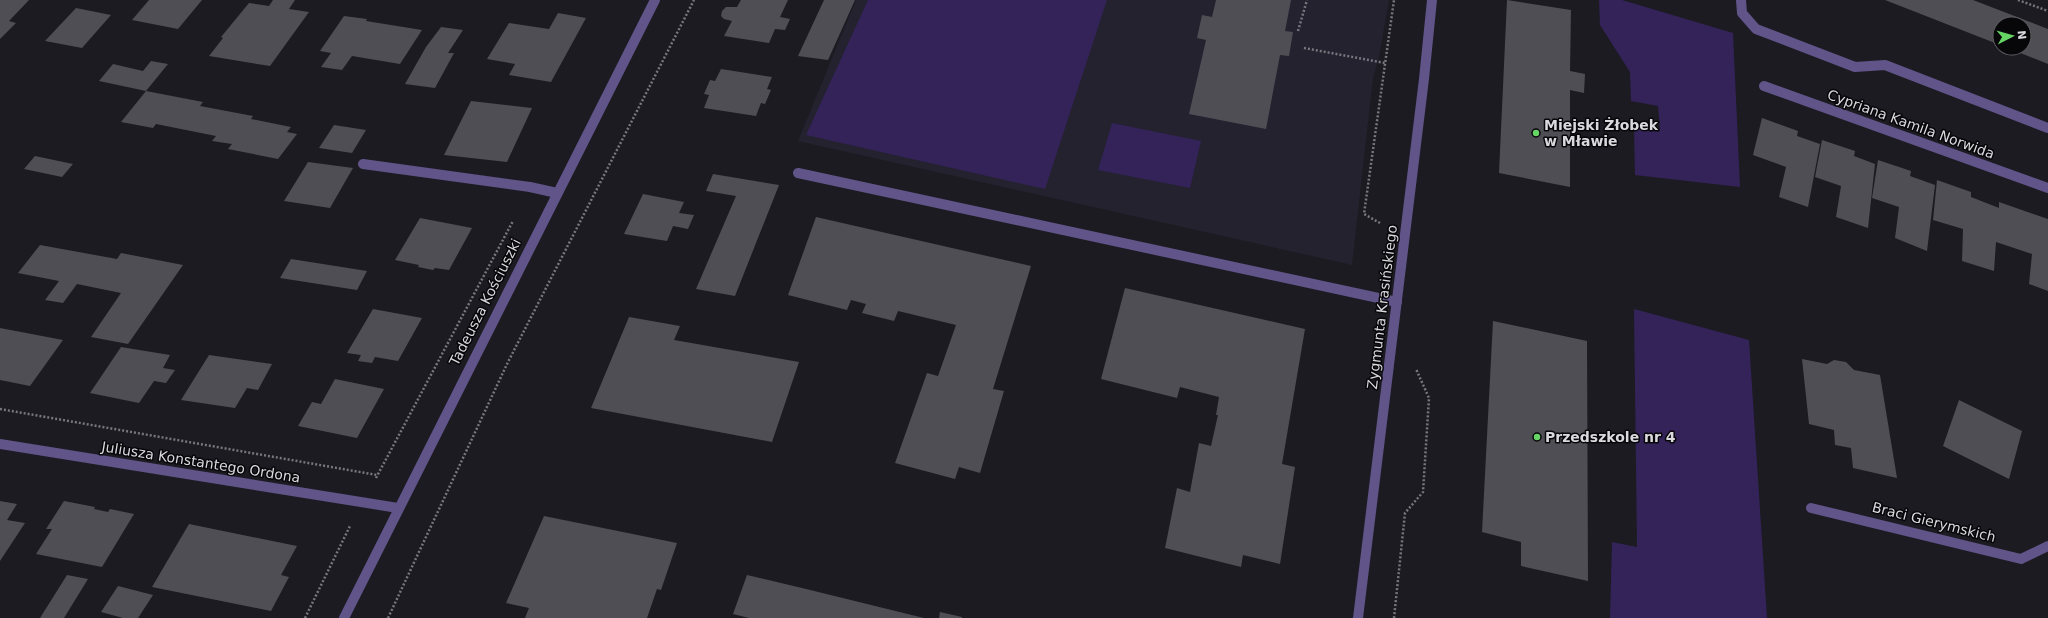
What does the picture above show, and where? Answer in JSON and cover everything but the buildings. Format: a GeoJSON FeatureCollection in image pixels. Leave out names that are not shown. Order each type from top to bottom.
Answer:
{"type":"FeatureCollection","features":[{"type":"Feature","properties":{"kind":"street","name":"Tadeusza Kościuszki"},"geometry":{"type":"LineString","coordinates":[[344,618],[398,508],[655,0]]}},
{"type":"Feature","properties":{"kind":"street","name":"Zygmunta Krasińskiego"},"geometry":{"type":"LineString","coordinates":[[1358,618],[1424,79],[1432,0]]}},
{"type":"Feature","properties":{"kind":"street"},"geometry":{"type":"LineString","coordinates":[[1741,0],[1739,8],[1744,19],[1756,29],[1855,66],[1885,65],[2048,128]]}},
{"type":"Feature","properties":{"kind":"street","name":"Cypriana Kamila Norwida"},"geometry":{"type":"LineString","coordinates":[[1764,86],[2048,188]]}},
{"type":"Feature","properties":{"kind":"street"},"geometry":{"type":"LineString","coordinates":[[362,164],[530,187],[557,193]]}},
{"type":"Feature","properties":{"kind":"street"},"geometry":{"type":"LineString","coordinates":[[798,173],[1050,226],[1397,302]]}},
{"type":"Feature","properties":{"kind":"street","name":"Juliusza Konstantego Ordona"},"geometry":{"type":"LineString","coordinates":[[0,444],[398,508]]}},
{"type":"Feature","properties":{"kind":"street","name":"Braci Gierymskich"},"geometry":{"type":"LineString","coordinates":[[1810,508],[2021,559],[2048,546]]}},
{"type":"Feature","properties":{"kind":"path"},"geometry":{"type":"LineString","coordinates":[[388,618],[508,362],[694,0]]}},
{"type":"Feature","properties":{"kind":"path"},"geometry":{"type":"LineString","coordinates":[[1298,30],[1307,0]]}},
{"type":"Feature","properties":{"kind":"path"},"geometry":{"type":"LineString","coordinates":[[2018,0],[2048,11]]}},
{"type":"Feature","properties":{"kind":"path"},"geometry":{"type":"LineString","coordinates":[[1304,48],[1385,63]]}},
{"type":"Feature","properties":{"kind":"path"},"geometry":{"type":"LineString","coordinates":[[305,618],[361,502],[377,475],[530,187]]}},
{"type":"Feature","properties":{"kind":"path"},"geometry":{"type":"LineString","coordinates":[[1394,618],[1405,513],[1423,492],[1430,398],[1416,372],[1417,364]]}},
{"type":"Feature","properties":{"kind":"path"},"geometry":{"type":"LineString","coordinates":[[0,409],[377,475]]}},
{"type":"Feature","properties":{"kind":"shaded area"},"geometry":{"type":"Polygon","coordinates":[[[856,0],[1389,0],[1379,57],[1373,78],[1352,265],[798,141],[856,0]]]}},
{"type":"Feature","properties":{"kind":"shaded area"},"geometry":{"type":"Polygon","coordinates":[[[868,0],[1107,0],[1045,189],[806,135],[868,0]]]}},
{"type":"Feature","properties":{"kind":"shaded area"},"geometry":{"type":"Polygon","coordinates":[[[1599,0],[1622,0],[1733,33],[1740,187],[1635,175],[1634,126],[1660,129],[1658,106],[1631,101],[1630,72],[1600,25],[1599,0]]]}},
{"type":"Feature","properties":{"kind":"shaded area"},"geometry":{"type":"Polygon","coordinates":[[[1112,123],[1201,141],[1190,188],[1098,170],[1112,123]]]}},
{"type":"Feature","properties":{"kind":"shaded area"},"geometry":{"type":"Polygon","coordinates":[[[1634,309],[1749,340],[1767,618],[1610,618],[1612,542],[1637,547],[1634,309]]]}},
{"type":"Feature","properties":{"kind":"place","name":"Miejski Żłobek w Mławie"},"geometry":{"type":"Point","coordinates":[1536,133]}},
{"type":"Feature","properties":{"kind":"place","name":"Przedszkole nr 4"},"geometry":{"type":"Point","coordinates":[1537,437]}}]}
